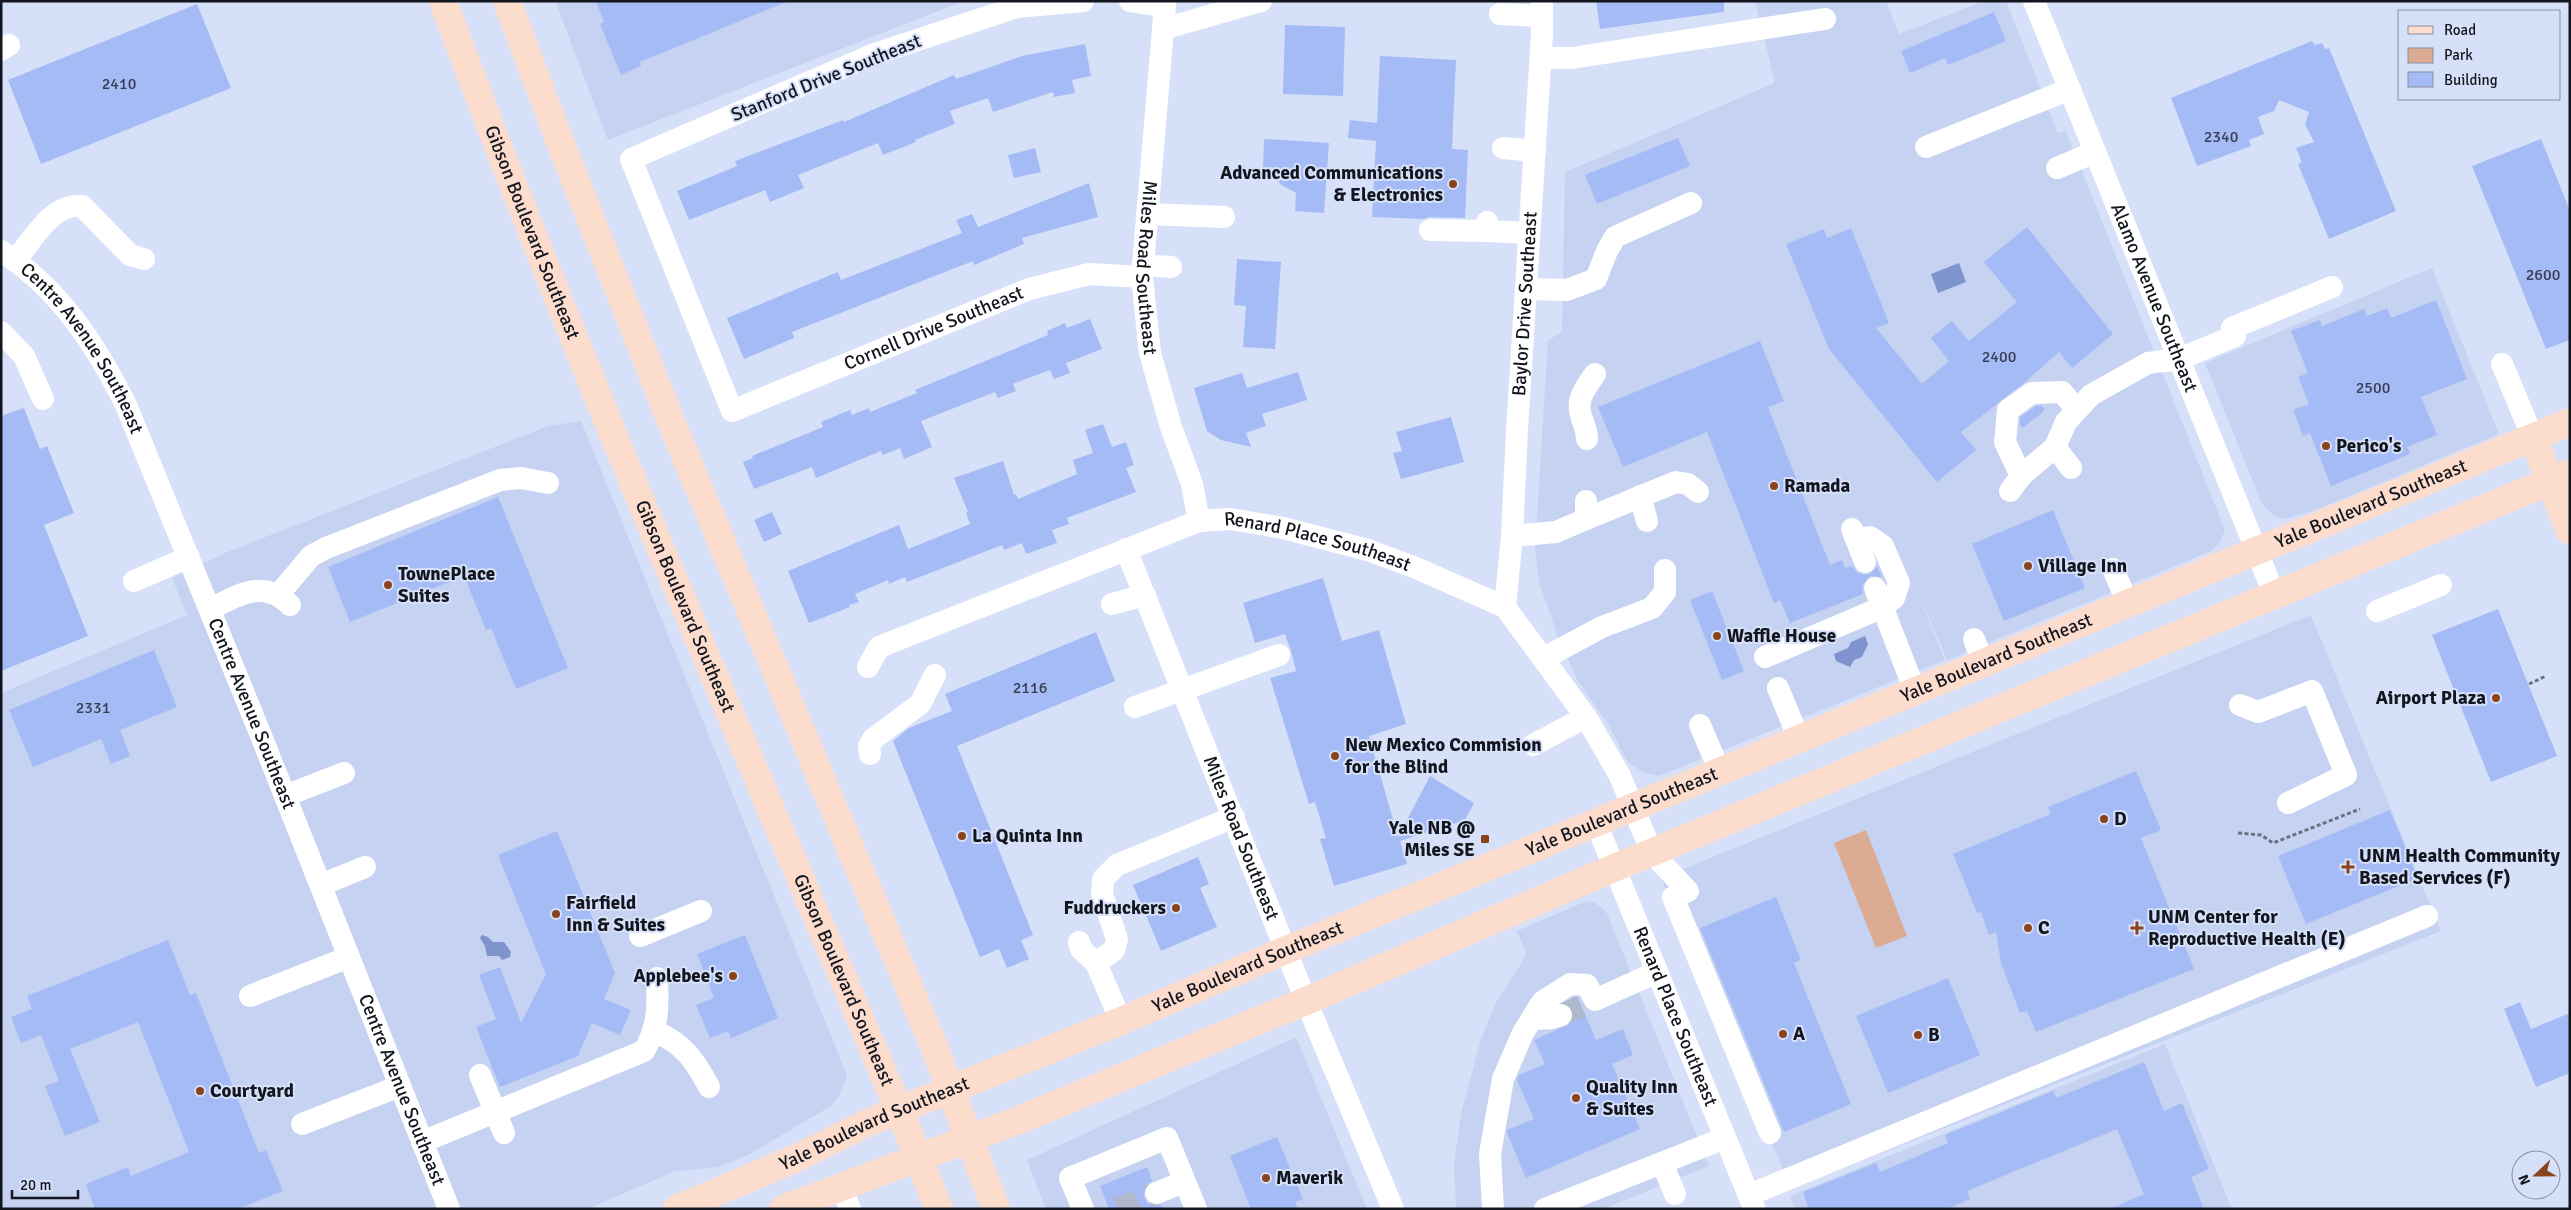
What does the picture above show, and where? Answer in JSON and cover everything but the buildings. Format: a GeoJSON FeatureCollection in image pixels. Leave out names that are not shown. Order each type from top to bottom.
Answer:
{"type":"FeatureCollection","features":[{"type":"Feature","properties":{"kind":"main road","name":"Gibson Boulevard Southeast"},"geometry":{"type":"LineString","coordinates":[[443,1],[502,159],[627,471],[899,1110],[938,1209]]}},
{"type":"Feature","properties":{"kind":"main road"},"geometry":{"type":"LineString","coordinates":[[508,1],[560,142],[674,429],[971,1139],[996,1209]]}},
{"type":"Feature","properties":{"kind":"main road","name":"Yale Boulevard Southeast"},"geometry":{"type":"LineString","coordinates":[[677,1209],[800,1157],[899,1110],[1121,1021],[1286,950],[1635,808],[1915,691],[1978,651],[2128,604],[2570,422]]}},
{"type":"Feature","properties":{"kind":"main road"},"geometry":{"type":"LineString","coordinates":[[2533,438],[2560,477],[2570,530]]}},
{"type":"Feature","properties":{"kind":"main road"},"geometry":{"type":"LineString","coordinates":[[783,1209],[846,1198],[918,1159],[1306,1001],[1652,852],[2560,477]]}},
{"type":"Feature","properties":{"kind":"street","name":"Stanford Drive Southeast"},"geometry":{"type":"LineString","coordinates":[[732,411],[631,158],[872,55],[1017,7],[1084,1]]}},
{"type":"Feature","properties":{"kind":"street","name":"Miles Road Southeast"},"geometry":{"type":"LineString","coordinates":[[1130,1],[1165,6],[1142,271],[1150,353],[1170,427],[1192,484],[1199,521]]}},
{"type":"Feature","properties":{"kind":"street"},"geometry":{"type":"LineString","coordinates":[[1163,29],[1261,1]]}},
{"type":"Feature","properties":{"kind":"street","name":"Alamo Avenue Southeast"},"geometry":{"type":"LineString","coordinates":[[2034,1],[2274,594]]}},
{"type":"Feature","properties":{"kind":"street"},"geometry":{"type":"LineString","coordinates":[[1500,14],[1542,9]]}},
{"type":"Feature","properties":{"kind":"street","name":"Baylor Drive Southeast"},"geometry":{"type":"LineString","coordinates":[[1505,607],[1512,536],[1541,58],[1542,9]]}},
{"type":"Feature","properties":{"kind":"street"},"geometry":{"type":"LineString","coordinates":[[1541,58],[1572,58],[1825,19]]}},
{"type":"Feature","properties":{"kind":"street"},"geometry":{"type":"LineString","coordinates":[[1926,147],[2070,89]]}},
{"type":"Feature","properties":{"kind":"street"},"geometry":{"type":"LineString","coordinates":[[1503,148],[1535,151]]}},
{"type":"Feature","properties":{"kind":"street"},"geometry":{"type":"LineString","coordinates":[[2057,168],[2095,152]]}},
{"type":"Feature","properties":{"kind":"street"},"geometry":{"type":"LineString","coordinates":[[1526,289],[1567,290],[1596,279],[1607,251],[1615,237],[1691,203]]}},
{"type":"Feature","properties":{"kind":"street"},"geometry":{"type":"LineString","coordinates":[[8,256],[57,212],[73,205],[91,204],[130,255],[144,259]]}},
{"type":"Feature","properties":{"kind":"street"},"geometry":{"type":"LineString","coordinates":[[1147,214],[1224,217]]}},
{"type":"Feature","properties":{"kind":"street"},"geometry":{"type":"LineString","coordinates":[[1430,230],[1486,227],[1530,233]]}},
{"type":"Feature","properties":{"kind":"street","name":"Centre Avenue Southeast"},"geometry":{"type":"LineString","coordinates":[[8,256],[43,284],[81,326],[106,366],[126,404],[210,609],[449,1209]]}},
{"type":"Feature","properties":{"kind":"street","name":"Cornell Drive Southeast"},"geometry":{"type":"LineString","coordinates":[[732,411],[1029,289],[1089,274],[1142,271],[1171,267]]}},
{"type":"Feature","properties":{"kind":"street"},"geometry":{"type":"LineString","coordinates":[[2077,410],[2062,392],[2032,393],[2008,410],[2004,442],[2015,483],[2055,447],[2066,422],[2091,395],[2148,364],[2179,359],[2332,287]]}},
{"type":"Feature","properties":{"kind":"street"},"geometry":{"type":"LineString","coordinates":[[1,332],[24,356],[43,399]]}},
{"type":"Feature","properties":{"kind":"street"},"geometry":{"type":"LineString","coordinates":[[2502,364],[2533,438]]}},
{"type":"Feature","properties":{"kind":"street"},"geometry":{"type":"LineString","coordinates":[[1587,439],[1587,429],[1578,407],[1580,395],[1595,374]]}},
{"type":"Feature","properties":{"kind":"street"},"geometry":{"type":"LineString","coordinates":[[2055,447],[2071,468]]}},
{"type":"Feature","properties":{"kind":"street"},"geometry":{"type":"LineString","coordinates":[[210,609],[238,595],[258,589],[284,600],[311,556],[326,548],[500,480],[521,478],[548,483]]}},
{"type":"Feature","properties":{"kind":"street"},"geometry":{"type":"LineString","coordinates":[[1512,536],[1556,532],[1586,510],[1640,496],[1676,482],[1688,484],[1698,492]]}},
{"type":"Feature","properties":{"kind":"street"},"geometry":{"type":"LineString","coordinates":[[1640,496],[1647,521]]}},
{"type":"Feature","properties":{"kind":"street","name":"Renard Place Southeast"},"geometry":{"type":"LineString","coordinates":[[868,667],[879,647],[1199,521],[1231,519],[1284,528],[1368,550],[1416,568],[1505,607],[1586,717],[1620,776],[1652,852]]}},
{"type":"Feature","properties":{"kind":"street"},"geometry":{"type":"LineString","coordinates":[[1765,657],[1879,598],[1894,598],[1899,583],[1883,546],[1870,537],[1855,534],[1865,562]]}},
{"type":"Feature","properties":{"kind":"street","name":"Miles Road Southeast"},"geometry":{"type":"LineString","coordinates":[[1126,549],[1306,1001],[1393,1209]]}},
{"type":"Feature","properties":{"kind":"street"},"geometry":{"type":"LineString","coordinates":[[134,581],[189,557]]}},
{"type":"Feature","properties":{"kind":"street"},"geometry":{"type":"LineString","coordinates":[[2113,569],[2128,604]]}},
{"type":"Feature","properties":{"kind":"street"},"geometry":{"type":"LineString","coordinates":[[1544,658],[1602,627],[1652,608],[1665,592],[1665,570]]}},
{"type":"Feature","properties":{"kind":"street"},"geometry":{"type":"LineString","coordinates":[[2377,611],[2441,585]]}},
{"type":"Feature","properties":{"kind":"street"},"geometry":{"type":"LineString","coordinates":[[1112,604],[1145,595]]}},
{"type":"Feature","properties":{"kind":"street"},"geometry":{"type":"LineString","coordinates":[[1879,598],[1915,691]]}},
{"type":"Feature","properties":{"kind":"street"},"geometry":{"type":"LineString","coordinates":[[1135,707],[1279,655]]}},
{"type":"Feature","properties":{"kind":"street"},"geometry":{"type":"LineString","coordinates":[[870,754],[869,746],[873,738],[920,704],[935,675]]}},
{"type":"Feature","properties":{"kind":"street"},"geometry":{"type":"LineString","coordinates":[[1778,688],[1799,739]]}},
{"type":"Feature","properties":{"kind":"street"},"geometry":{"type":"LineString","coordinates":[[2240,704],[2258,712],[2312,691],[2346,775],[2288,803]]}},
{"type":"Feature","properties":{"kind":"street"},"geometry":{"type":"LineString","coordinates":[[1533,745],[1586,717]]}},
{"type":"Feature","properties":{"kind":"street"},"geometry":{"type":"LineString","coordinates":[[1700,725],[1720,772]]}},
{"type":"Feature","properties":{"kind":"street"},"geometry":{"type":"LineString","coordinates":[[285,796],[344,773]]}},
{"type":"Feature","properties":{"kind":"street"},"geometry":{"type":"LineString","coordinates":[[1096,963],[1114,950],[1117,939],[1102,894],[1103,879],[1117,865],[1234,817]]}},
{"type":"Feature","properties":{"kind":"street","name":"Renard Place Southeast"},"geometry":{"type":"LineString","coordinates":[[1596,823],[1751,1202]]}},
{"type":"Feature","properties":{"kind":"street"},"geometry":{"type":"LineString","coordinates":[[1652,852],[1688,891],[1673,897],[1770,1133]]}},
{"type":"Feature","properties":{"kind":"street"},"geometry":{"type":"LineString","coordinates":[[321,886],[365,867]]}},
{"type":"Feature","properties":{"kind":"street"},"geometry":{"type":"LineString","coordinates":[[640,936],[702,911]]}},
{"type":"Feature","properties":{"kind":"street"},"geometry":{"type":"LineString","coordinates":[[1751,1202],[2427,916]]}},
{"type":"Feature","properties":{"kind":"street"},"geometry":{"type":"LineString","coordinates":[[1079,942],[1081,949],[1096,963],[1121,1021]]}},
{"type":"Feature","properties":{"kind":"street"},"geometry":{"type":"LineString","coordinates":[[250,996],[349,957]]}},
{"type":"Feature","properties":{"kind":"street"},"geometry":{"type":"LineString","coordinates":[[1533,1019],[1552,1018],[1657,972]]}},
{"type":"Feature","properties":{"kind":"street"},"geometry":{"type":"LineString","coordinates":[[422,1142],[644,1051],[654,1031],[657,1018],[657,978]]}},
{"type":"Feature","properties":{"kind":"street"},"geometry":{"type":"LineString","coordinates":[[1493,1209],[1490,1154],[1503,1079],[1523,1033],[1542,1002],[1570,984],[1587,985],[1579,1007]]}},
{"type":"Feature","properties":{"kind":"street"},"geometry":{"type":"LineString","coordinates":[[654,1031],[667,1036],[696,1060],[709,1087]]}},
{"type":"Feature","properties":{"kind":"street"},"geometry":{"type":"LineString","coordinates":[[480,1075],[504,1133]]}},
{"type":"Feature","properties":{"kind":"street"},"geometry":{"type":"LineString","coordinates":[[302,1124],[400,1086]]}},
{"type":"Feature","properties":{"kind":"street"},"geometry":{"type":"LineString","coordinates":[[1083,1209],[1070,1178],[1167,1138],[1193,1208]]}},
{"type":"Feature","properties":{"kind":"street"},"geometry":{"type":"LineString","coordinates":[[1545,1209],[1725,1138]]}},
{"type":"Feature","properties":{"kind":"street"},"geometry":{"type":"LineString","coordinates":[[1662,1162],[1675,1194]]}},
{"type":"Feature","properties":{"kind":"street"},"geometry":{"type":"LineString","coordinates":[[1156,1193],[1184,1182]]}},
{"type":"Feature","properties":{"kind":"path"},"geometry":{"type":"LineString","coordinates":[[2529,684],[2546,676]]}},
{"type":"Feature","properties":{"kind":"path"},"geometry":{"type":"LineString","coordinates":[[2238,833],[2261,835],[2273,843],[2360,809]]}},
{"type":"Feature","properties":{"kind":"shaded area"},"geometry":{"type":"Polygon","coordinates":[[[555,1],[964,1],[608,140],[555,1]]]}},
{"type":"Feature","properties":{"kind":"shaded area"},"geometry":{"type":"Polygon","coordinates":[[[1755,1],[1886,1],[1899,34],[1984,1],[2006,1],[2058,133],[2066,131],[2225,530],[2219,544],[2211,551],[1947,660],[1909,571],[1945,660],[1659,776],[1644,773],[1627,761],[1608,724],[1578,681],[1559,640],[1539,582],[1535,548],[1548,340],[1562,332],[1565,172],[1775,83],[1755,1]]]}},
{"type":"Feature","properties":{"kind":"shaded area"},"geometry":{"type":"Polygon","coordinates":[[[2432,268],[2499,434],[2318,509],[2285,519],[2274,516],[2262,504],[2205,363],[2432,268]]]}},
{"type":"Feature","properties":{"kind":"shaded area"},"geometry":{"type":"Polygon","coordinates":[[[581,421],[847,1075],[840,1095],[831,1106],[748,1155],[718,1167],[675,1171],[588,1209],[1,1209],[1,693],[187,615],[172,578],[225,553],[548,426],[581,421]]]}},
{"type":"Feature","properties":{"kind":"shaded area"},"geometry":{"type":"Polygon","coordinates":[[[2311,615],[2441,931],[1791,1189],[1661,878],[2311,615]]]}},
{"type":"Feature","properties":{"kind":"shaded area"},"geometry":{"type":"Polygon","coordinates":[[[1593,901],[1606,911],[1709,1166],[1603,1209],[1456,1209],[1454,1163],[1461,1114],[1480,1042],[1496,1002],[1526,953],[1517,931],[1582,903],[1593,901]]]}},
{"type":"Feature","properties":{"kind":"shaded area"},"geometry":{"type":"Polygon","coordinates":[[[1296,1037],[1367,1209],[1046,1209],[1027,1160],[1296,1037]]]}},
{"type":"Feature","properties":{"kind":"shaded area"},"geometry":{"type":"Polygon","coordinates":[[[2165,1044],[2232,1209],[1795,1209],[1790,1196],[2165,1044]]]}},
{"type":"Feature","properties":{"kind":"green space"},"geometry":{"type":"Polygon","coordinates":[[[1866,830],[1907,936],[1876,948],[1834,843],[1866,830]]]}},
{"type":"Feature","properties":{"kind":"water"},"geometry":{"type":"Polygon","coordinates":[[[1959,263],[1966,282],[1938,293],[1931,274],[1959,263]]]}},
{"type":"Feature","properties":{"kind":"water"},"geometry":{"type":"Polygon","coordinates":[[[1865,636],[1868,644],[1862,657],[1854,660],[1850,667],[1836,661],[1834,654],[1848,648],[1851,642],[1865,636]]]}},
{"type":"Feature","properties":{"kind":"water"},"geometry":{"type":"Polygon","coordinates":[[[482,935],[488,937],[493,942],[504,942],[511,952],[510,957],[502,960],[499,956],[487,956],[485,946],[480,938],[482,935]]]}},
{"type":"Feature","properties":{"kind":"tunnel"},"geometry":{"type":"LineString","coordinates":[[1561,1015],[1582,1006]]}},
{"type":"Feature","properties":{"kind":"tunnel"},"geometry":{"type":"LineString","coordinates":[[1117,1209],[1156,1193]]}},
{"type":"Feature","properties":{"kind":"place","name":"Advanced Communications & Electronics"},"geometry":{"type":"Point","coordinates":[1453,184]}},
{"type":"Feature","properties":{"kind":"place","name":"Perico's"},"geometry":{"type":"Point","coordinates":[2326,446]}},
{"type":"Feature","properties":{"kind":"place","name":"Ramada"},"geometry":{"type":"Point","coordinates":[1774,486]}},
{"type":"Feature","properties":{"kind":"place","name":"Village Inn"},"geometry":{"type":"Point","coordinates":[2028,566]}},
{"type":"Feature","properties":{"kind":"place","name":"TownePlace Suites"},"geometry":{"type":"Point","coordinates":[388,585]}},
{"type":"Feature","properties":{"kind":"place","name":"Waffle House"},"geometry":{"type":"Point","coordinates":[1717,636]}},
{"type":"Feature","properties":{"kind":"place","name":"Airport Plaza"},"geometry":{"type":"Point","coordinates":[2496,698]}},
{"type":"Feature","properties":{"kind":"place","name":"New Mexico Commision for the Blind"},"geometry":{"type":"Point","coordinates":[1335,756]}},
{"type":"Feature","properties":{"kind":"place","name":"D"},"geometry":{"type":"Point","coordinates":[2104,819]}},
{"type":"Feature","properties":{"kind":"place","name":"La Quinta Inn"},"geometry":{"type":"Point","coordinates":[962,836]}},
{"type":"Feature","properties":{"kind":"place","name":"Yale NB @ Miles SE"},"geometry":{"type":"Point","coordinates":[1485,839]}},
{"type":"Feature","properties":{"kind":"place","name":"UNM Health Community Based Services (F)"},"geometry":{"type":"Point","coordinates":[2348,867]}},
{"type":"Feature","properties":{"kind":"place","name":"Fuddruckers"},"geometry":{"type":"Point","coordinates":[1176,908]}},
{"type":"Feature","properties":{"kind":"place","name":"Fairfield Inn & Suites"},"geometry":{"type":"Point","coordinates":[556,914]}},
{"type":"Feature","properties":{"kind":"place","name":"C"},"geometry":{"type":"Point","coordinates":[2028,928]}},
{"type":"Feature","properties":{"kind":"place","name":"UNM Center for Reproductive Health (E)"},"geometry":{"type":"Point","coordinates":[2137,928]}},
{"type":"Feature","properties":{"kind":"place","name":"Applebee's"},"geometry":{"type":"Point","coordinates":[733,976]}},
{"type":"Feature","properties":{"kind":"place","name":"A"},"geometry":{"type":"Point","coordinates":[1783,1034]}},
{"type":"Feature","properties":{"kind":"place","name":"B"},"geometry":{"type":"Point","coordinates":[1918,1035]}},
{"type":"Feature","properties":{"kind":"place","name":"Courtyard"},"geometry":{"type":"Point","coordinates":[200,1091]}},
{"type":"Feature","properties":{"kind":"place","name":"Quality Inn & Suites"},"geometry":{"type":"Point","coordinates":[1576,1098]}},
{"type":"Feature","properties":{"kind":"place","name":"Maverik"},"geometry":{"type":"Point","coordinates":[1266,1178]}}]}
